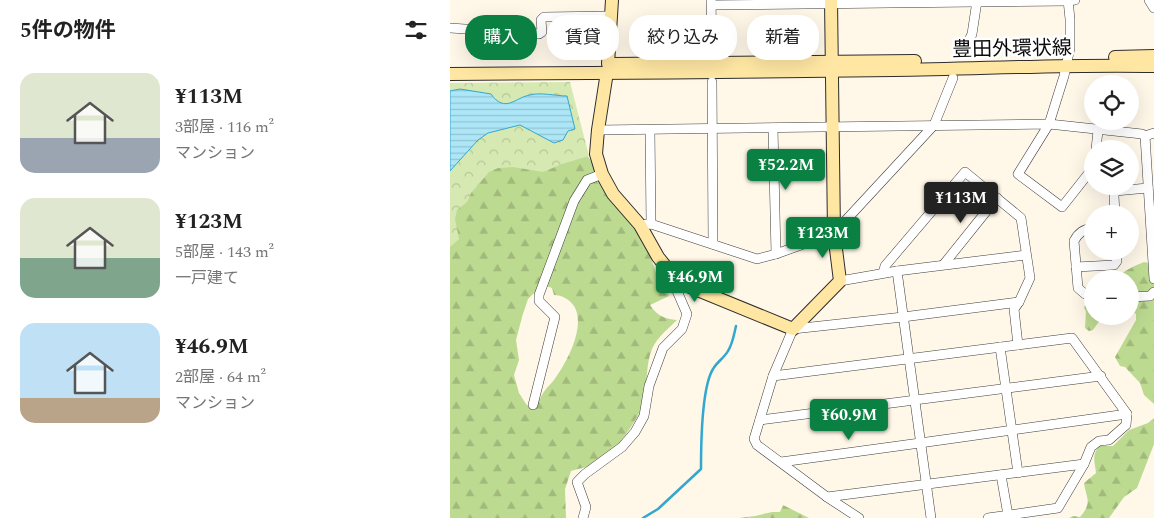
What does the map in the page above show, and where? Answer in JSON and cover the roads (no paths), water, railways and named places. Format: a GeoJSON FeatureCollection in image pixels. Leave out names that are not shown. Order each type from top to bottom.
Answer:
{"type":"FeatureCollection","features":[{"type":"Feature","properties":{"kind":"street"},"geometry":{"type":"LineString","coordinates":[[611,15],[612,0]]}},
{"type":"Feature","properties":{"kind":"street"},"geometry":{"type":"LineString","coordinates":[[711,15],[711,2],[1070,0],[1067,62],[1049,124],[1018,174],[1062,207],[1084,179]]}},
{"type":"Feature","properties":{"kind":"street"},"geometry":{"type":"LineString","coordinates":[[1149,0],[1154,8]]}},
{"type":"Feature","properties":{"kind":"street"},"geometry":{"type":"LineString","coordinates":[[964,51],[972,34],[977,1]]}},
{"type":"Feature","properties":{"kind":"street"},"geometry":{"type":"LineString","coordinates":[[831,2],[834,233],[840,281]]}},
{"type":"Feature","properties":{"kind":"street"},"geometry":{"type":"LineString","coordinates":[[450,28],[539,34],[542,32],[541,20],[547,17]]}},
{"type":"Feature","properties":{"kind":"street","name":"豊田外環状線"},"geometry":{"type":"LineString","coordinates":[[450,66],[608,68],[832,66],[1067,62],[1154,56]]}},
{"type":"Feature","properties":{"kind":"street"},"geometry":{"type":"LineString","coordinates":[[608,60],[596,154],[602,174],[613,194],[645,225],[658,257],[678,282],[793,329],[1019,302]]}},
{"type":"Feature","properties":{"kind":"street","name":"豊田外環状線"},"geometry":{"type":"LineString","coordinates":[[1067,62],[1154,66]]}},
{"type":"Feature","properties":{"kind":"street","name":"豊田外環状線"},"geometry":{"type":"LineString","coordinates":[[450,74],[608,68]]}},
{"type":"Feature","properties":{"kind":"street"},"geometry":{"type":"LineString","coordinates":[[645,225],[713,244],[757,259],[834,233],[934,126],[953,78]]}},
{"type":"Feature","properties":{"kind":"street"},"geometry":{"type":"LineString","coordinates":[[712,82],[713,244]]}},
{"type":"Feature","properties":{"kind":"street"},"geometry":{"type":"LineString","coordinates":[[598,130],[713,130],[833,126],[1049,124],[1098,131],[1150,134],[1148,188],[1154,279]]}},
{"type":"Feature","properties":{"kind":"street"},"geometry":{"type":"LineString","coordinates":[[773,128],[776,254]]}},
{"type":"Feature","properties":{"kind":"street"},"geometry":{"type":"LineString","coordinates":[[645,225],[650,130]]}},
{"type":"Feature","properties":{"kind":"street"},"geometry":{"type":"LineString","coordinates":[[1097,140],[1098,131]]}},
{"type":"Feature","properties":{"kind":"street"},"geometry":{"type":"LineString","coordinates":[[883,273],[885,266],[965,172],[1021,218],[1030,278],[1014,309],[1018,345]]}},
{"type":"Feature","properties":{"kind":"street"},"geometry":{"type":"LineString","coordinates":[[533,405],[555,316],[539,301],[539,294],[574,201],[587,180],[602,174]]}},
{"type":"Feature","properties":{"kind":"street"},"geometry":{"type":"LineString","coordinates":[[1114,205],[1115,191],[1148,188]]}},
{"type":"Feature","properties":{"kind":"street"},"geometry":{"type":"LineString","coordinates":[[944,264],[997,198]]}},
{"type":"Feature","properties":{"kind":"street"},"geometry":{"type":"LineString","coordinates":[[1084,231],[1074,241],[1078,288],[1084,293]]}},
{"type":"Feature","properties":{"kind":"street"},"geometry":{"type":"LineString","coordinates":[[859,518],[827,497],[757,445],[754,439],[773,376],[793,329],[840,281],[944,264],[1026,255]]}},
{"type":"Feature","properties":{"kind":"street"},"geometry":{"type":"LineString","coordinates":[[1076,267],[1114,265],[1117,260]]}},
{"type":"Feature","properties":{"kind":"street"},"geometry":{"type":"LineString","coordinates":[[897,271],[931,518]]}},
{"type":"Feature","properties":{"kind":"street"},"geometry":{"type":"LineString","coordinates":[[583,518],[586,507],[577,482],[622,447],[635,432],[644,416],[649,386],[663,348],[682,330],[687,314],[674,284],[678,282]]}},
{"type":"Feature","properties":{"kind":"street"},"geometry":{"type":"LineString","coordinates":[[1139,297],[1150,296],[1154,292]]}},
{"type":"Feature","properties":{"kind":"street"},"geometry":{"type":"LineString","coordinates":[[773,376],[1072,338],[1127,414],[1126,425],[1109,440],[1098,441],[1091,447],[1084,464],[1058,508],[988,518]]}},
{"type":"Feature","properties":{"kind":"street"},"geometry":{"type":"LineString","coordinates":[[1000,347],[1018,473]]}},
{"type":"Feature","properties":{"kind":"street"},"geometry":{"type":"LineString","coordinates":[[760,420],[914,402],[1101,376]]}},
{"type":"Feature","properties":{"kind":"street"},"geometry":{"type":"LineString","coordinates":[[781,462],[1127,414]]}},
{"type":"Feature","properties":{"kind":"street"},"geometry":{"type":"LineString","coordinates":[[827,497],[1084,464]]}},
{"type":"Feature","properties":{"kind":"street"},"geometry":{"type":"LineString","coordinates":[[1001,475],[1008,515]]}},
{"type":"Feature","properties":{"kind":"water"},"geometry":{"type":"Polygon","coordinates":[[[460,89],[491,94],[496,100],[506,104],[534,94],[567,96],[575,129],[568,131],[563,140],[554,143],[520,125],[488,133],[478,140],[450,171],[450,91],[460,89]]]}},
{"type":"Feature","properties":{"kind":"waterway"},"geometry":{"type":"LineString","coordinates":[[643,518],[658,509],[701,469],[706,389],[713,369],[730,348],[736,326]]}}]}
